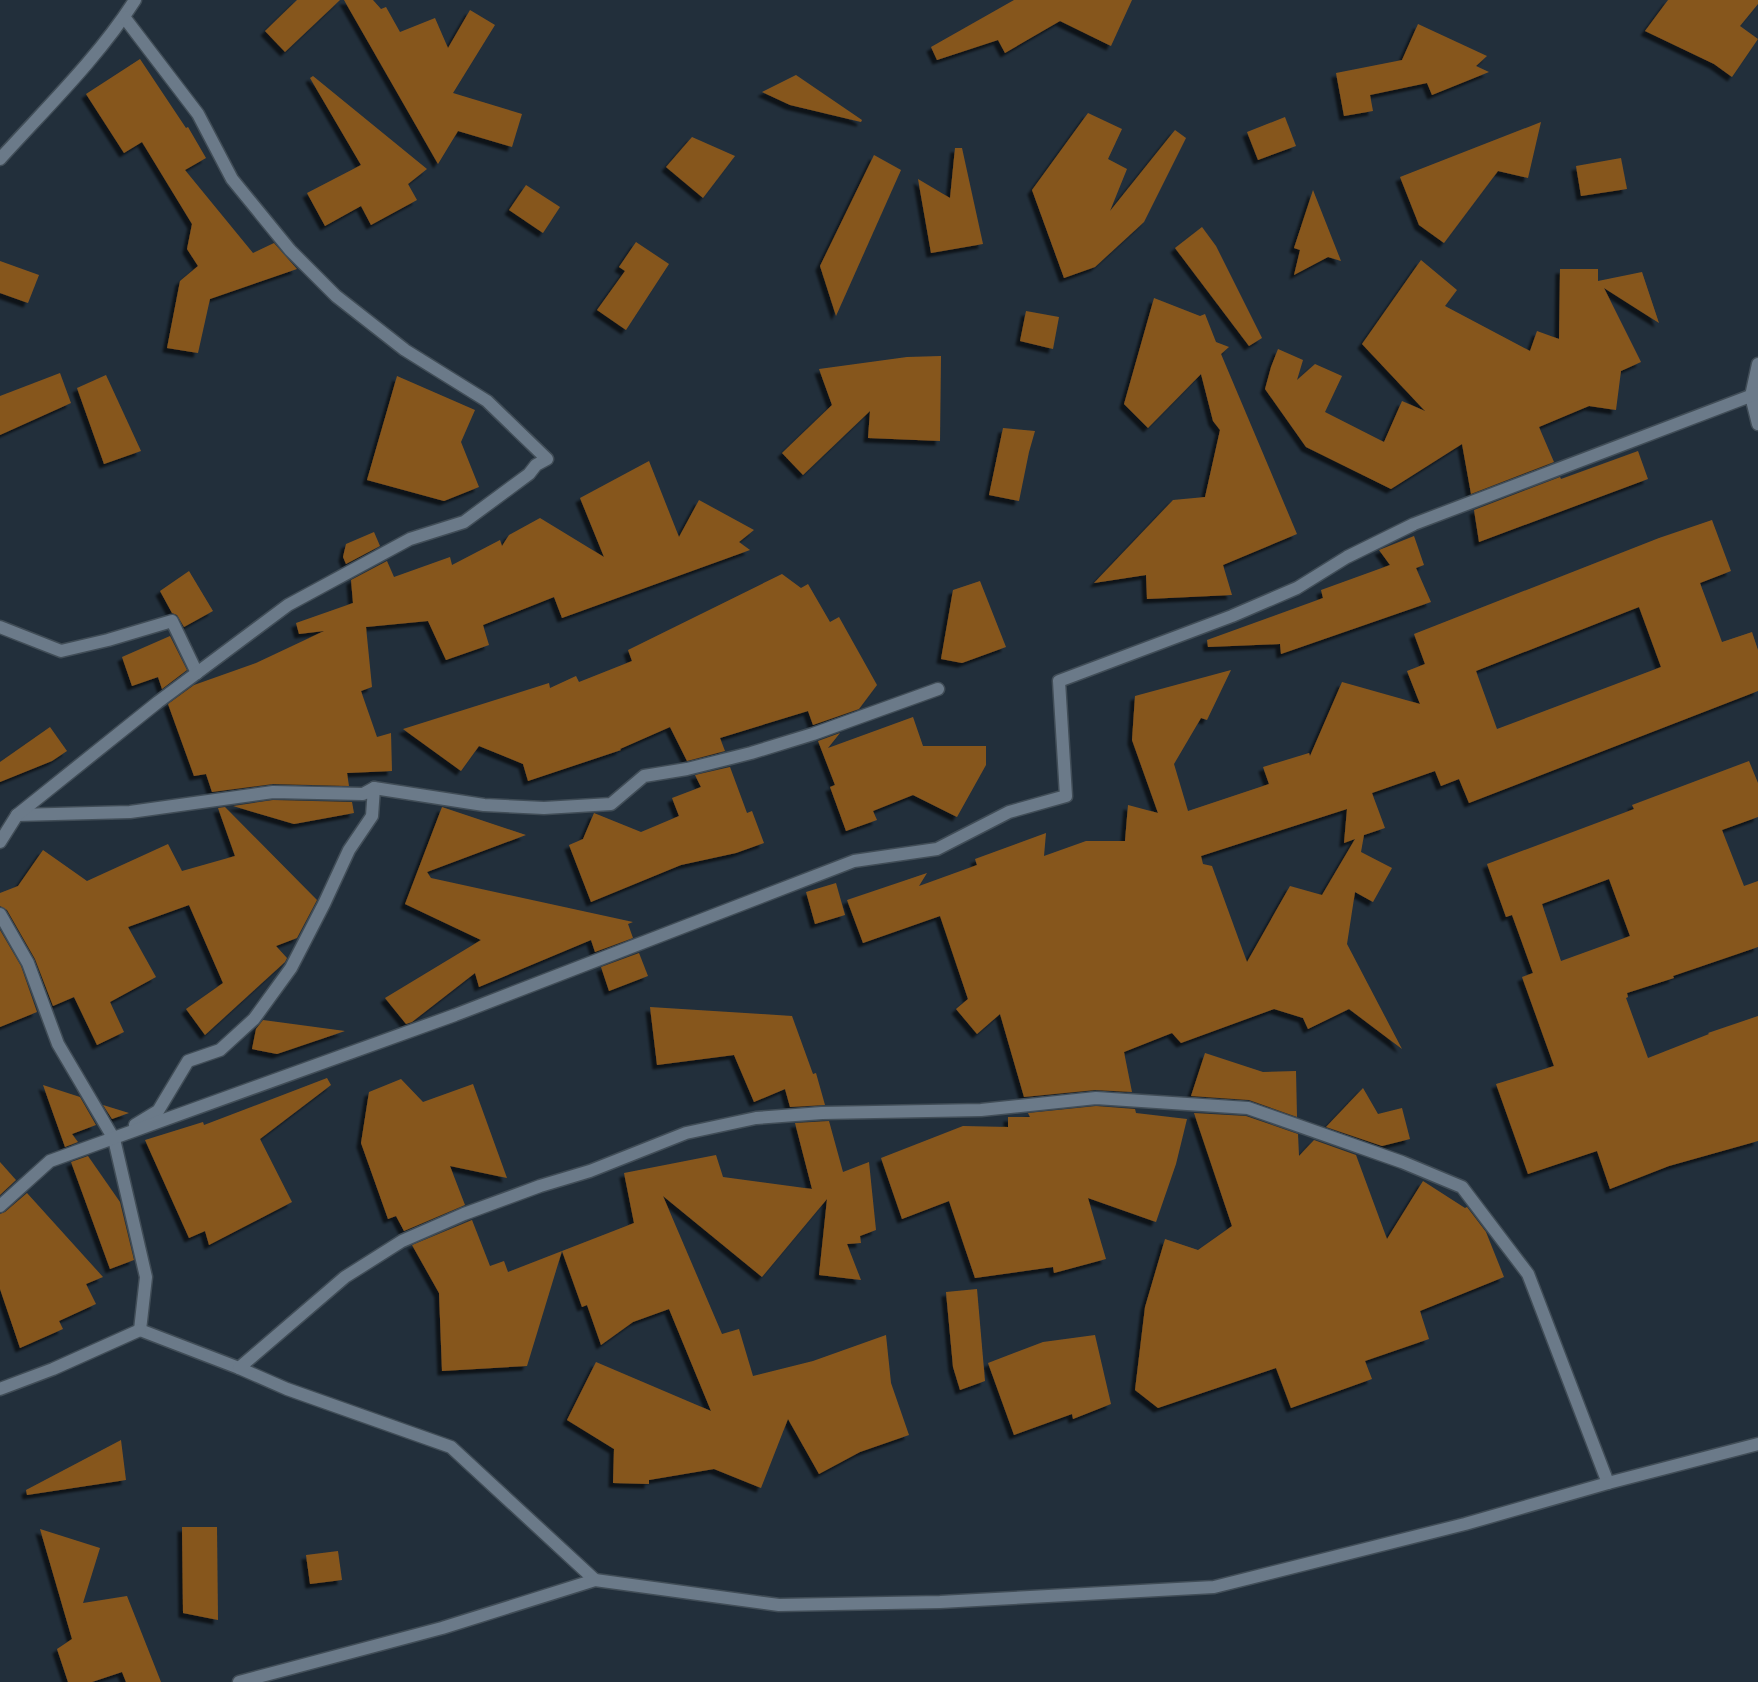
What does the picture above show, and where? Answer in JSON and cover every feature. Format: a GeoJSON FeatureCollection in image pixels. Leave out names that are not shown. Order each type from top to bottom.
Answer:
{"type":"FeatureCollection","features":[{"type":"Feature","properties":{"kind":"street"},"geometry":{"type":"LineString","coordinates":[[0,159],[87,63],[124,17],[135,0]]}},
{"type":"Feature","properties":{"kind":"street"},"geometry":{"type":"LineString","coordinates":[[0,842],[17,815],[150,708],[288,605],[410,539],[464,522],[529,474],[536,465],[548,459],[487,401],[405,350],[336,296],[290,250],[232,179],[198,114],[124,17]]}},
{"type":"Feature","properties":{"kind":"street"},"geometry":{"type":"LineString","coordinates":[[1758,364],[1754,394],[1758,424]]}},
{"type":"Feature","properties":{"kind":"street"},"geometry":{"type":"LineString","coordinates":[[0,1206],[50,1161],[455,1015],[854,861],[938,849],[1009,812],[1066,796],[1059,681],[1232,616],[1297,588],[1347,557],[1414,524],[1754,394]]}},
{"type":"Feature","properties":{"kind":"street"},"geometry":{"type":"LineString","coordinates":[[0,627],[60,651],[108,640],[172,621],[197,672]]}},
{"type":"Feature","properties":{"kind":"street"},"geometry":{"type":"LineString","coordinates":[[17,815],[130,812],[273,792],[362,794],[374,788],[504,806],[544,808],[611,804],[644,776],[687,769],[751,753],[813,734],[938,689]]}},
{"type":"Feature","properties":{"kind":"street"},"geometry":{"type":"LineString","coordinates":[[114,1139],[158,1110],[188,1061],[220,1050],[254,1019],[291,968],[349,850],[372,816],[374,788]]}},
{"type":"Feature","properties":{"kind":"street"},"geometry":{"type":"LineString","coordinates":[[0,914],[28,963],[58,1044],[114,1139],[146,1277],[140,1330]]}},
{"type":"Feature","properties":{"kind":"street"},"geometry":{"type":"LineString","coordinates":[[239,1368],[345,1277],[402,1241],[464,1214],[540,1186],[590,1171],[686,1134],[756,1118],[822,1112],[981,1110],[1096,1098],[1248,1108],[1402,1162],[1462,1187],[1528,1274],[1608,1483]]}},
{"type":"Feature","properties":{"kind":"street"},"geometry":{"type":"LineString","coordinates":[[0,1389],[53,1369],[140,1330],[239,1368],[287,1389],[451,1447],[595,1580]]}},
{"type":"Feature","properties":{"kind":"street"},"geometry":{"type":"LineString","coordinates":[[239,1682],[442,1628],[595,1580],[779,1605],[940,1602],[1214,1587],[1465,1524],[1608,1483],[1758,1444]]}},
{"type":"Feature","properties":{"kind":"building"},"geometry":{"type":"Polygon","coordinates":[[[297,0],[340,0],[285,52],[265,31],[297,0]]]}},
{"type":"Feature","properties":{"kind":"building"},"geometry":{"type":"Polygon","coordinates":[[[344,0],[373,0],[381,9],[386,7],[400,32],[435,18],[448,48],[470,10],[495,25],[453,93],[522,114],[512,147],[458,131],[438,164],[344,0]]]}},
{"type":"Feature","properties":{"kind":"building"},"geometry":{"type":"Polygon","coordinates":[[[1014,0],[1132,0],[1111,46],[1060,21],[1005,53],[998,40],[937,60],[931,47],[1014,0]]]}},
{"type":"Feature","properties":{"kind":"building"},"geometry":{"type":"Polygon","coordinates":[[[1668,0],[1758,0],[1758,4],[1740,26],[1758,39],[1732,77],[1714,64],[1645,31],[1668,0]]]}},
{"type":"Feature","properties":{"kind":"building"},"geometry":{"type":"Polygon","coordinates":[[[1418,24],[1487,56],[1476,66],[1489,72],[1432,95],[1427,83],[1370,95],[1373,111],[1344,116],[1336,73],[1402,60],[1418,24]]]}},
{"type":"Feature","properties":{"kind":"building"},"geometry":{"type":"Polygon","coordinates":[[[140,59],[186,128],[188,127],[206,158],[185,170],[253,253],[274,243],[297,269],[210,299],[198,353],[167,348],[180,281],[198,266],[187,249],[192,224],[142,142],[124,153],[86,94],[140,59]]]}},
{"type":"Feature","properties":{"kind":"building"},"geometry":{"type":"Polygon","coordinates":[[[796,75],[862,120],[861,122],[790,105],[762,92],[796,75]]]}},
{"type":"Feature","properties":{"kind":"building"},"geometry":{"type":"Polygon","coordinates":[[[313,76],[427,169],[408,184],[417,200],[371,225],[361,206],[325,226],[307,193],[361,165],[310,78],[313,76]]]}},
{"type":"Feature","properties":{"kind":"building"},"geometry":{"type":"Polygon","coordinates":[[[1088,113],[1122,129],[1108,159],[1127,169],[1110,211],[1175,130],[1186,138],[1144,222],[1095,267],[1064,278],[1032,190],[1088,113]]]}},
{"type":"Feature","properties":{"kind":"building"},"geometry":{"type":"Polygon","coordinates":[[[1285,117],[1296,146],[1258,160],[1247,132],[1285,117]]]}},
{"type":"Feature","properties":{"kind":"building"},"geometry":{"type":"Polygon","coordinates":[[[1541,122],[1528,178],[1498,171],[1444,243],[1419,225],[1400,177],[1541,122]]]}},
{"type":"Feature","properties":{"kind":"building"},"geometry":{"type":"Polygon","coordinates":[[[692,137],[735,156],[703,198],[666,167],[692,137]]]}},
{"type":"Feature","properties":{"kind":"building"},"geometry":{"type":"Polygon","coordinates":[[[955,148],[962,148],[983,244],[931,253],[918,179],[950,198],[955,148]]]}},
{"type":"Feature","properties":{"kind":"building"},"geometry":{"type":"Polygon","coordinates":[[[874,155],[901,170],[836,316],[820,266],[874,155]]]}},
{"type":"Feature","properties":{"kind":"building"},"geometry":{"type":"Polygon","coordinates":[[[1621,158],[1627,189],[1581,196],[1576,166],[1621,158]]]}},
{"type":"Feature","properties":{"kind":"building"},"geometry":{"type":"Polygon","coordinates":[[[526,185],[560,207],[543,233],[509,210],[526,185]]]}},
{"type":"Feature","properties":{"kind":"building"},"geometry":{"type":"Polygon","coordinates":[[[1313,190],[1341,261],[1328,257],[1294,275],[1300,250],[1294,248],[1313,190]]]}},
{"type":"Feature","properties":{"kind":"building"},"geometry":{"type":"Polygon","coordinates":[[[1202,227],[1216,246],[1262,338],[1249,346],[1175,248],[1202,227]]]}},
{"type":"Feature","properties":{"kind":"building"},"geometry":{"type":"Polygon","coordinates":[[[636,242],[669,264],[626,330],[597,310],[625,271],[619,267],[636,242]]]}},
{"type":"Feature","properties":{"kind":"building"},"geometry":{"type":"Polygon","coordinates":[[[1421,260],[1457,290],[1445,306],[1530,351],[1537,331],[1559,339],[1560,269],[1598,269],[1598,281],[1642,272],[1659,323],[1604,288],[1641,362],[1621,371],[1616,410],[1589,406],[1539,427],[1554,462],[1471,494],[1462,444],[1391,489],[1306,447],[1265,389],[1278,349],[1303,360],[1297,380],[1315,364],[1342,376],[1325,412],[1384,442],[1402,401],[1425,411],[1362,344],[1421,260]]]}},
{"type":"Feature","properties":{"kind":"building"},"geometry":{"type":"Polygon","coordinates":[[[0,261],[39,275],[28,303],[0,293],[0,261]]]}},
{"type":"Feature","properties":{"kind":"building"},"geometry":{"type":"Polygon","coordinates":[[[1154,298],[1200,316],[1205,314],[1216,342],[1229,347],[1221,354],[1297,534],[1223,565],[1232,595],[1147,599],[1146,575],[1094,583],[1173,500],[1205,497],[1220,430],[1213,421],[1201,374],[1148,428],[1124,404],[1154,298]]]}},
{"type":"Feature","properties":{"kind":"building"},"geometry":{"type":"Polygon","coordinates":[[[1026,311],[1059,317],[1053,349],[1020,341],[1026,311]]]}},
{"type":"Feature","properties":{"kind":"building"},"geometry":{"type":"Polygon","coordinates":[[[941,356],[940,441],[868,438],[870,411],[803,475],[782,453],[832,405],[819,369],[907,357],[941,356]]]}},
{"type":"Feature","properties":{"kind":"building"},"geometry":{"type":"Polygon","coordinates":[[[60,373],[71,403],[0,435],[0,396],[60,373]]]}},
{"type":"Feature","properties":{"kind":"building"},"geometry":{"type":"Polygon","coordinates":[[[106,375],[141,451],[104,464],[77,388],[106,375]]]}},
{"type":"Feature","properties":{"kind":"building"},"geometry":{"type":"Polygon","coordinates":[[[397,376],[475,410],[461,442],[479,487],[444,501],[367,480],[397,376]]]}},
{"type":"Feature","properties":{"kind":"building"},"geometry":{"type":"Polygon","coordinates":[[[1003,428],[1035,431],[1019,501],[989,495],[1003,428]]]}},
{"type":"Feature","properties":{"kind":"building"},"geometry":{"type":"Polygon","coordinates":[[[1638,451],[1648,479],[1479,542],[1474,510],[1560,477],[1561,479],[1638,451]]]}},
{"type":"Feature","properties":{"kind":"building"},"geometry":{"type":"Polygon","coordinates":[[[649,461],[679,537],[699,500],[754,530],[739,542],[750,550],[562,618],[554,597],[483,625],[489,645],[446,660],[428,621],[366,627],[372,687],[361,691],[377,737],[391,733],[392,771],[347,773],[349,786],[273,784],[212,792],[206,774],[194,776],[168,704],[194,685],[256,663],[324,631],[299,634],[296,623],[353,603],[351,580],[387,561],[394,577],[450,557],[452,565],[500,540],[502,546],[509,535],[540,518],[604,557],[580,498],[649,461]]]}},
{"type":"Feature","properties":{"kind":"building"},"geometry":{"type":"Polygon","coordinates":[[[1712,520],[1731,571],[1700,583],[1722,642],[1752,632],[1758,650],[1758,691],[1469,803],[1459,779],[1441,786],[1435,771],[1372,793],[1385,828],[1364,835],[1361,852],[1392,868],[1373,902],[1355,892],[1347,944],[1402,1049],[1349,1009],[1308,1029],[1303,1018],[1274,1009],[1181,1043],[1172,1033],[1124,1052],[1132,1092],[1095,1090],[1024,1097],[1000,1014],[977,1034],[956,1009],[968,999],[940,916],[863,943],[847,900],[927,873],[919,886],[977,865],[975,859],[1046,833],[1044,856],[1086,841],[1125,841],[1128,805],[1158,813],[1132,740],[1135,696],[1231,670],[1207,720],[1201,718],[1174,764],[1188,811],[1269,784],[1263,767],[1309,753],[1310,756],[1342,682],[1420,704],[1407,671],[1425,664],[1414,634],[1659,538],[1712,520]],[[1639,607],[1476,671],[1497,729],[1661,667],[1639,607]],[[1347,809],[1201,856],[1203,864],[1212,866],[1247,962],[1290,886],[1322,895],[1355,839],[1344,843],[1347,809]]]}},
{"type":"Feature","properties":{"kind":"building"},"geometry":{"type":"Polygon","coordinates":[[[374,532],[380,546],[346,564],[343,557],[346,544],[374,532]]]}},
{"type":"Feature","properties":{"kind":"building"},"geometry":{"type":"Polygon","coordinates":[[[1414,536],[1424,565],[1416,568],[1431,602],[1281,654],[1280,644],[1208,647],[1207,640],[1323,598],[1321,590],[1390,565],[1379,550],[1414,536]]]}},
{"type":"Feature","properties":{"kind":"building"},"geometry":{"type":"Polygon","coordinates":[[[189,571],[213,611],[184,627],[177,615],[172,613],[160,591],[189,571]]]}},
{"type":"Feature","properties":{"kind":"building"},"geometry":{"type":"Polygon","coordinates":[[[782,574],[801,588],[808,584],[830,622],[839,617],[877,685],[859,709],[813,725],[808,711],[720,738],[725,751],[687,761],[670,727],[621,750],[528,781],[523,764],[479,746],[461,771],[403,729],[549,683],[550,688],[576,676],[579,682],[632,661],[628,650],[782,574]]]}},
{"type":"Feature","properties":{"kind":"building"},"geometry":{"type":"Polygon","coordinates":[[[980,581],[1006,647],[962,663],[941,659],[953,590],[980,581]]]}},
{"type":"Feature","properties":{"kind":"building"},"geometry":{"type":"Polygon","coordinates":[[[170,636],[187,670],[162,689],[158,677],[132,686],[122,657],[170,636]]]}},
{"type":"Feature","properties":{"kind":"building"},"geometry":{"type":"Polygon","coordinates":[[[913,717],[923,746],[986,746],[986,765],[957,817],[913,795],[873,811],[877,820],[846,831],[830,787],[835,785],[818,741],[840,733],[828,748],[913,717]]]}},
{"type":"Feature","properties":{"kind":"building"},"geometry":{"type":"Polygon","coordinates":[[[50,727],[67,751],[52,761],[0,782],[0,762],[50,727]]]}},
{"type":"Feature","properties":{"kind":"building"},"geometry":{"type":"Polygon","coordinates":[[[1749,761],[1758,783],[1758,817],[1722,830],[1744,886],[1758,881],[1758,947],[1627,993],[1628,997],[1626,998],[1648,1058],[1708,1033],[1758,1016],[1758,1141],[1669,1166],[1610,1189],[1597,1151],[1528,1174],[1496,1084],[1554,1066],[1522,977],[1533,973],[1512,915],[1506,917],[1487,864],[1634,809],[1632,805],[1749,761]],[[1609,879],[1542,904],[1561,961],[1630,936],[1609,879]]]}},
{"type":"Feature","properties":{"kind":"building"},"geometry":{"type":"Polygon","coordinates":[[[730,767],[747,813],[752,811],[764,843],[736,853],[681,865],[591,902],[569,845],[583,839],[594,813],[641,832],[679,816],[672,798],[701,787],[695,775],[730,767]]]}},
{"type":"Feature","properties":{"kind":"building"},"geometry":{"type":"Polygon","coordinates":[[[273,800],[352,802],[354,813],[294,824],[233,806],[273,800]]]}},
{"type":"Feature","properties":{"kind":"building"},"geometry":{"type":"Polygon","coordinates":[[[225,807],[317,900],[297,938],[276,946],[287,958],[285,962],[205,1035],[186,1009],[223,983],[189,905],[128,927],[156,977],[110,1002],[124,1032],[97,1045],[74,997],[53,1006],[35,959],[7,910],[0,906],[0,893],[18,886],[43,850],[87,881],[168,844],[182,871],[235,856],[218,808],[225,807]]]}},
{"type":"Feature","properties":{"kind":"building"},"geometry":{"type":"Polygon","coordinates":[[[442,807],[526,835],[427,872],[431,878],[633,922],[628,924],[633,938],[595,952],[591,940],[479,987],[475,973],[412,1022],[406,1024],[385,998],[481,940],[405,904],[442,807]]]}},
{"type":"Feature","properties":{"kind":"building"},"geometry":{"type":"Polygon","coordinates":[[[836,883],[845,915],[815,924],[806,892],[836,883]]]}},
{"type":"Feature","properties":{"kind":"building"},"geometry":{"type":"Polygon","coordinates":[[[0,930],[21,966],[37,1012],[0,1027],[0,930]]]}},
{"type":"Feature","properties":{"kind":"building"},"geometry":{"type":"Polygon","coordinates":[[[639,953],[648,976],[609,991],[601,967],[639,953]]]}},
{"type":"Feature","properties":{"kind":"building"},"geometry":{"type":"Polygon","coordinates":[[[650,1007],[792,1016],[813,1074],[816,1073],[825,1105],[790,1107],[785,1089],[754,1102],[734,1055],[657,1065],[650,1007]]]}},
{"type":"Feature","properties":{"kind":"building"},"geometry":{"type":"Polygon","coordinates":[[[263,1020],[345,1031],[277,1054],[252,1049],[256,1029],[263,1020]]]}},
{"type":"Feature","properties":{"kind":"building"},"geometry":{"type":"Polygon","coordinates":[[[1205,1053],[1263,1072],[1296,1071],[1297,1117],[1249,1100],[1191,1096],[1205,1053]]]}},
{"type":"Feature","properties":{"kind":"building"},"geometry":{"type":"Polygon","coordinates":[[[327,1078],[331,1085],[260,1139],[292,1202],[209,1245],[205,1231],[189,1238],[145,1140],[203,1122],[204,1125],[327,1078]]]}},
{"type":"Feature","properties":{"kind":"building"},"geometry":{"type":"Polygon","coordinates":[[[401,1079],[423,1102],[473,1084],[507,1178],[450,1166],[465,1205],[404,1231],[396,1216],[388,1219],[361,1143],[369,1092],[401,1079]]]}},
{"type":"Feature","properties":{"kind":"building"},"geometry":{"type":"Polygon","coordinates":[[[43,1085],[80,1097],[96,1125],[72,1134],[78,1142],[65,1147],[43,1085]]]}},
{"type":"Feature","properties":{"kind":"building"},"geometry":{"type":"Polygon","coordinates":[[[1363,1088],[1378,1114],[1402,1108],[1410,1139],[1382,1146],[1326,1127],[1363,1088]]]}},
{"type":"Feature","properties":{"kind":"building"},"geometry":{"type":"Polygon","coordinates":[[[103,1105],[129,1113],[112,1119],[103,1105]]]}},
{"type":"Feature","properties":{"kind":"building"},"geometry":{"type":"Polygon","coordinates":[[[1096,1106],[1135,1109],[1136,1113],[1187,1119],[1176,1164],[1156,1222],[1088,1198],[1106,1259],[1054,1273],[1053,1267],[975,1278],[949,1201],[902,1219],[881,1158],[963,1126],[1008,1127],[1008,1117],[1030,1117],[1028,1113],[1096,1106]]]}},
{"type":"Feature","properties":{"kind":"building"},"geometry":{"type":"Polygon","coordinates":[[[1194,1113],[1246,1116],[1298,1134],[1299,1156],[1314,1140],[1356,1155],[1387,1239],[1423,1181],[1465,1208],[1467,1207],[1486,1232],[1504,1277],[1420,1311],[1429,1339],[1365,1361],[1372,1379],[1291,1408],[1276,1368],[1158,1408],[1135,1390],[1145,1307],[1165,1239],[1198,1250],[1232,1226],[1194,1113]]]}},
{"type":"Feature","properties":{"kind":"building"},"geometry":{"type":"Polygon","coordinates":[[[829,1121],[843,1172],[869,1162],[876,1230],[860,1236],[861,1243],[847,1244],[861,1280],[819,1275],[827,1199],[762,1277],[663,1196],[722,1334],[739,1329],[753,1376],[813,1361],[886,1335],[891,1383],[909,1435],[860,1452],[819,1474],[788,1419],[761,1488],[714,1469],[649,1480],[649,1484],[613,1483],[614,1449],[567,1420],[596,1362],[711,1411],[669,1309],[633,1322],[601,1345],[587,1305],[582,1307],[562,1251],[634,1223],[624,1173],[716,1155],[723,1177],[812,1189],[795,1123],[829,1121]]]}},
{"type":"Feature","properties":{"kind":"building"},"geometry":{"type":"Polygon","coordinates":[[[88,1156],[120,1202],[134,1260],[110,1269],[71,1162],[88,1156]]]}},
{"type":"Feature","properties":{"kind":"building"},"geometry":{"type":"Polygon","coordinates":[[[0,1162],[16,1180],[0,1195],[0,1162]]]}},
{"type":"Feature","properties":{"kind":"building"},"geometry":{"type":"Polygon","coordinates":[[[27,1193],[103,1277],[86,1284],[96,1304],[59,1321],[63,1329],[20,1348],[0,1289],[0,1214],[27,1193]]]}},
{"type":"Feature","properties":{"kind":"building"},"geometry":{"type":"Polygon","coordinates":[[[472,1220],[490,1266],[504,1261],[508,1272],[562,1251],[527,1366],[442,1371],[439,1293],[412,1245],[472,1220]]]}},
{"type":"Feature","properties":{"kind":"building"},"geometry":{"type":"Polygon","coordinates":[[[977,1289],[985,1381],[960,1390],[953,1367],[946,1292],[977,1289]]]}},
{"type":"Feature","properties":{"kind":"building"},"geometry":{"type":"Polygon","coordinates":[[[1095,1335],[1111,1404],[1073,1419],[1072,1414],[1014,1435],[988,1363],[1043,1342],[1095,1335]]]}},
{"type":"Feature","properties":{"kind":"building"},"geometry":{"type":"Polygon","coordinates":[[[121,1440],[126,1480],[27,1495],[26,1490],[121,1440]]]}},
{"type":"Feature","properties":{"kind":"building"},"geometry":{"type":"Polygon","coordinates":[[[182,1527],[217,1527],[218,1620],[183,1613],[182,1527]]]}},
{"type":"Feature","properties":{"kind":"building"},"geometry":{"type":"Polygon","coordinates":[[[40,1529],[100,1548],[83,1603],[127,1596],[161,1682],[126,1682],[122,1672],[92,1682],[68,1682],[57,1649],[72,1639],[40,1529]]]}},
{"type":"Feature","properties":{"kind":"building"},"geometry":{"type":"Polygon","coordinates":[[[338,1551],[342,1580],[310,1584],[306,1555],[338,1551]]]}}]}
